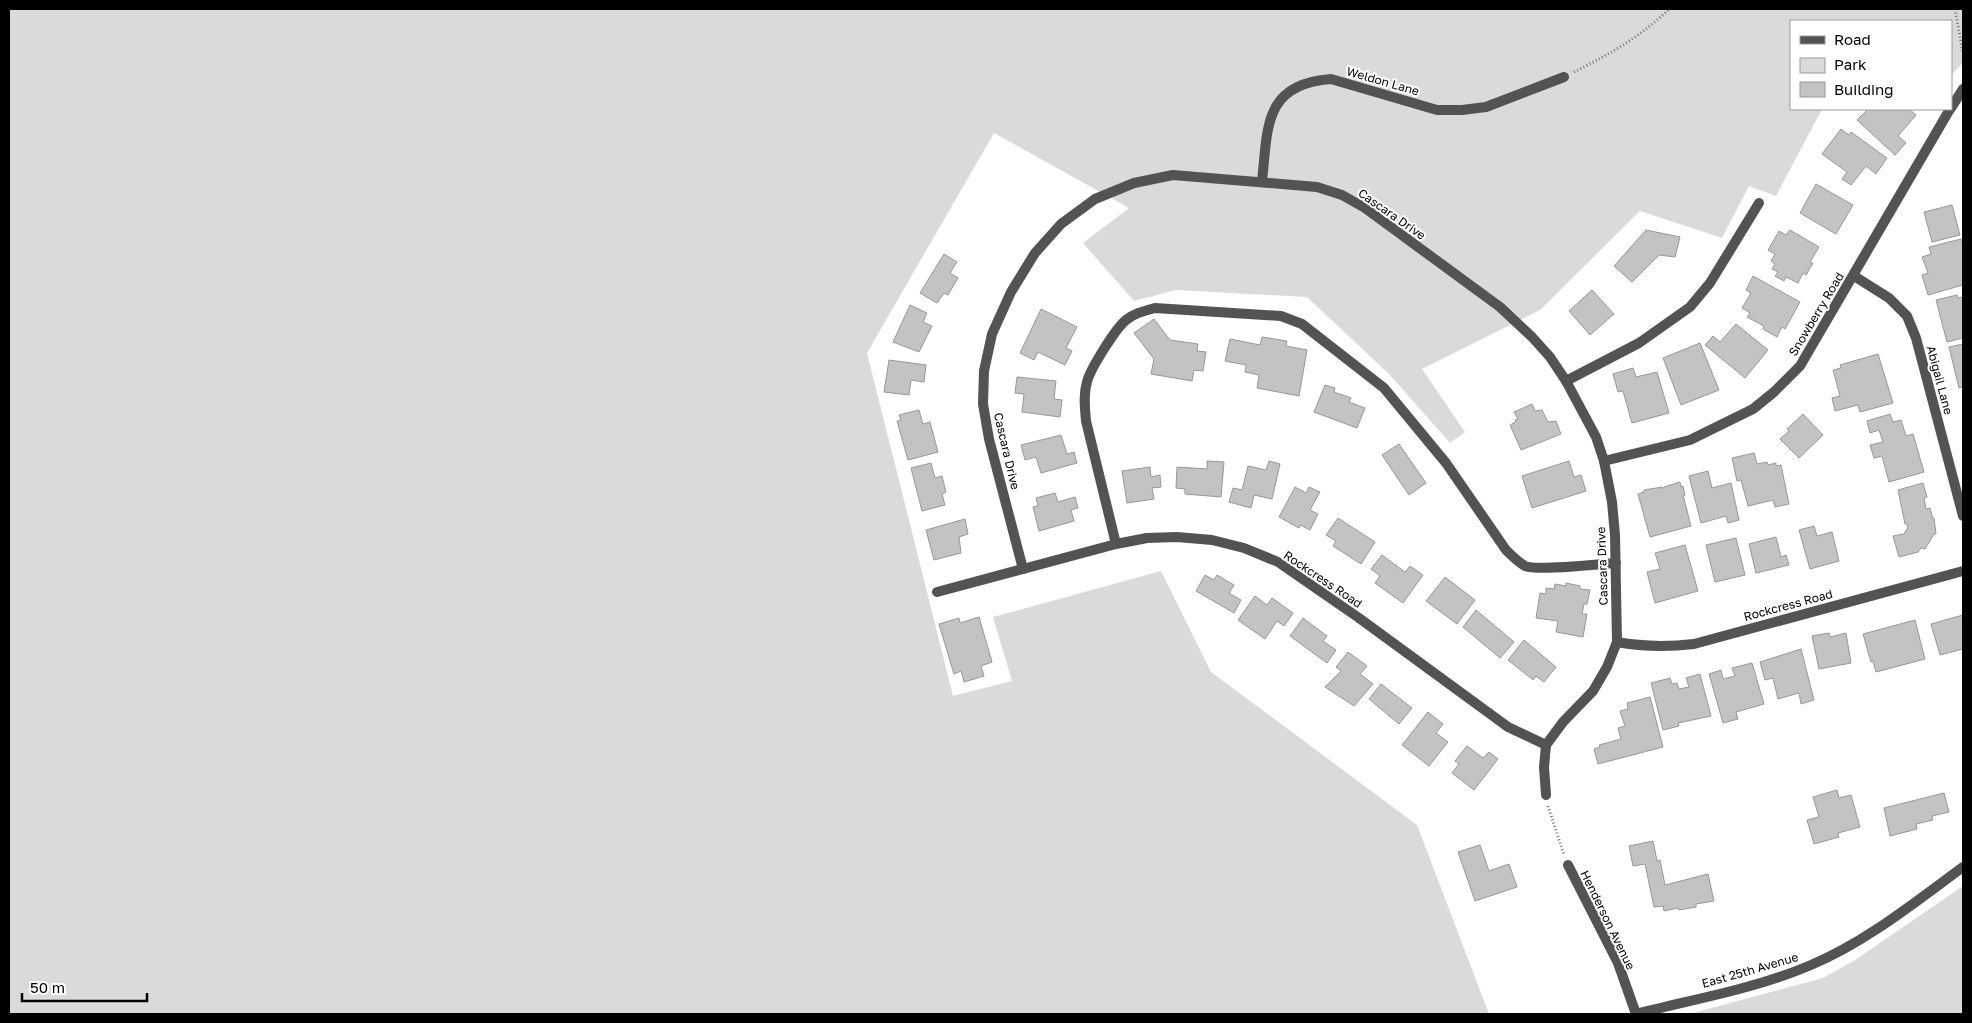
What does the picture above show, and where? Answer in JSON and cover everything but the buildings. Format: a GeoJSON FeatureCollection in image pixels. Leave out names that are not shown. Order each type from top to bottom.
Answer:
{"type":"FeatureCollection","features":[{"type":"Feature","properties":{"kind":"street","name":"Weldon Lane"},"geometry":{"type":"LineString","coordinates":[[1262,181],[1268,124],[1273,110],[1284,95],[1315,80],[1331,79],[1437,110],[1462,110],[1486,107],[1564,77]]}},
{"type":"Feature","properties":{"kind":"street","name":"Snowberry Road"},"geometry":{"type":"LineString","coordinates":[[1952,105],[1963,89]]}},
{"type":"Feature","properties":{"kind":"street","name":"Snowberry Road"},"geometry":{"type":"LineString","coordinates":[[1604,462],[1690,440],[1753,409],[1774,392],[1800,366],[1949,110]]}},
{"type":"Feature","properties":{"kind":"street","name":"Cascara Drive"},"geometry":{"type":"LineString","coordinates":[[1023,569],[989,439],[983,404],[984,371],[992,334],[1016,284],[1035,253],[1061,224],[1095,199],[1134,183],[1173,175],[1317,187],[1342,195],[1365,208],[1500,307],[1532,337],[1550,357],[1566,382],[1586,417],[1604,462],[1612,502],[1616,562],[1617,642],[1607,667],[1593,691],[1563,722],[1546,744]]}},
{"type":"Feature","properties":{"kind":"street"},"geometry":{"type":"LineString","coordinates":[[1566,382],[1639,344],[1690,307],[1710,284],[1759,203]]}},
{"type":"Feature","properties":{"kind":"street","name":"Abigail Lane"},"geometry":{"type":"LineString","coordinates":[[1854,276],[1889,298],[1907,316],[1916,338],[1963,516]]}},
{"type":"Feature","properties":{"kind":"street"},"geometry":{"type":"LineString","coordinates":[[1116,544],[1086,421],[1087,381],[1102,351],[1124,321],[1138,312],[1155,308],[1281,316],[1302,324],[1384,388],[1446,463],[1506,550],[1514,558],[1526,566],[1539,568],[1616,562]]}},
{"type":"Feature","properties":{"kind":"street","name":"Rockcress Road"},"geometry":{"type":"LineString","coordinates":[[937,592],[1116,544],[1162,538],[1212,540],[1244,548],[1278,562],[1359,618],[1508,727],[1546,744]]}},
{"type":"Feature","properties":{"kind":"street","name":"Rockcress Road"},"geometry":{"type":"LineString","coordinates":[[1617,642],[1640,646],[1664,647],[1694,644],[1963,571]]}},
{"type":"Feature","properties":{"kind":"street"},"geometry":{"type":"LineString","coordinates":[[1546,744],[1544,767],[1546,797]]}},
{"type":"Feature","properties":{"kind":"street","name":"Henderson Avenue"},"geometry":{"type":"LineString","coordinates":[[1568,865],[1618,963],[1636,1014]]}},
{"type":"Feature","properties":{"kind":"street","name":"East 25th Avenue"},"geometry":{"type":"LineString","coordinates":[[1636,1014],[1765,982],[1811,965],[1865,936],[1963,867]]}},
{"type":"Feature","properties":{"kind":"path"},"geometry":{"type":"LineString","coordinates":[[1564,77],[1628,42],[1656,22],[1669,9]]}},
{"type":"Feature","properties":{"kind":"path"},"geometry":{"type":"LineString","coordinates":[[1955,9],[1963,53]]}},
{"type":"Feature","properties":{"kind":"path"},"geometry":{"type":"LineString","coordinates":[[1546,797],[1554,828],[1568,865]]}},
{"type":"Feature","properties":{"kind":"green space"},"geometry":{"type":"Polygon","coordinates":[[[9,9],[1963,9],[1963,63],[1952,74],[1952,20],[1790,20],[1790,110],[1821,110],[1776,196],[1749,186],[1722,238],[1640,211],[1540,310],[1422,369],[1465,432],[1450,443],[1389,374],[1307,297],[1176,290],[1134,301],[1083,243],[1129,208],[994,133],[867,353],[953,696],[1012,681],[993,617],[1161,571],[1211,672],[1417,825],[1489,1014],[9,1014],[9,9]]]}},
{"type":"Feature","properties":{"kind":"green space"},"geometry":{"type":"Polygon","coordinates":[[[1963,886],[1963,1014],[1689,1014],[1823,978],[1855,960],[1963,886]]]}}]}
